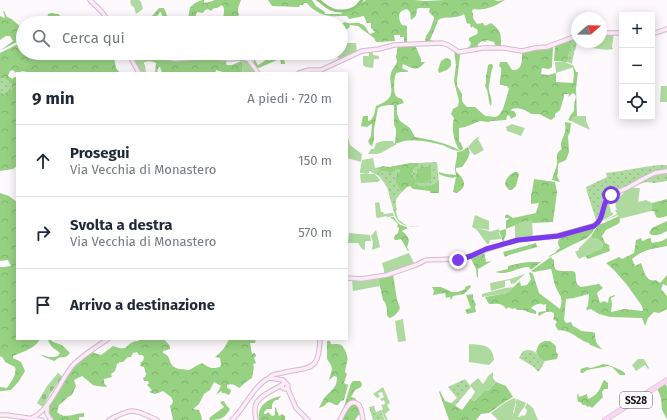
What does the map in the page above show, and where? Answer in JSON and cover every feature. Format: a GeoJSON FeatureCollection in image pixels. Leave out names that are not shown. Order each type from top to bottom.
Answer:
{"type":"FeatureCollection","features":[{"type":"Feature","properties":{"kind":"main road","name":"SS28"},"geometry":{"type":"LineString","coordinates":[[605,420],[667,380]]}},
{"type":"Feature","properties":{"kind":"street"},"geometry":{"type":"LineString","coordinates":[[90,0],[105,16]]}},
{"type":"Feature","properties":{"kind":"street"},"geometry":{"type":"LineString","coordinates":[[655,33],[667,29]]}},
{"type":"Feature","properties":{"kind":"street"},"geometry":{"type":"LineString","coordinates":[[607,33],[619,33]]}},
{"type":"Feature","properties":{"kind":"street"},"geometry":{"type":"LineString","coordinates":[[348,57],[360,51],[379,49],[392,45],[443,43],[459,52],[482,48],[505,48],[521,51],[546,47],[571,39]]}},
{"type":"Feature","properties":{"kind":"street"},"geometry":{"type":"LineString","coordinates":[[132,60],[138,72]]}},
{"type":"Feature","properties":{"kind":"street"},"geometry":{"type":"LineString","coordinates":[[249,60],[257,72]]}},
{"type":"Feature","properties":{"kind":"street"},"geometry":{"type":"LineString","coordinates":[[302,72],[309,70],[321,70],[342,60]]}},
{"type":"Feature","properties":{"kind":"street"},"geometry":{"type":"LineString","coordinates":[[348,278],[361,279],[387,275],[426,260],[459,259],[486,249],[518,240],[558,236],[596,225],[599,222],[608,197],[624,190],[644,178],[667,171]]}},
{"type":"Feature","properties":{"kind":"street"},"geometry":{"type":"LineString","coordinates":[[32,418],[42,412],[47,406],[74,364],[107,340]]}},
{"type":"Feature","properties":{"kind":"street"},"geometry":{"type":"LineString","coordinates":[[232,420],[243,408],[255,390],[265,380],[279,373],[305,369],[311,366],[317,359],[320,340]]}},
{"type":"Feature","properties":{"kind":"street"},"geometry":{"type":"LineString","coordinates":[[269,378],[284,380],[285,386],[296,408],[308,420]]}},
{"type":"Feature","properties":{"kind":"street"},"geometry":{"type":"LineString","coordinates":[[256,420],[255,407],[257,401],[276,388],[285,386]]}},
{"type":"Feature","properties":{"kind":"street"},"geometry":{"type":"LineString","coordinates":[[340,420],[349,405],[354,402],[359,405],[363,420]]}},
{"type":"Feature","properties":{"kind":"street"},"geometry":{"type":"LineString","coordinates":[[47,406],[47,414],[51,420]]}},
{"type":"Feature","properties":{"kind":"street"},"geometry":{"type":"LineString","coordinates":[[109,420],[123,412],[133,411],[142,413],[157,420]]}},
{"type":"Feature","properties":{"kind":"street"},"geometry":{"type":"LineString","coordinates":[[42,412],[42,420]]}},
{"type":"Feature","properties":{"kind":"street"},"geometry":{"type":"LineString","coordinates":[[42,420],[47,414]]}},
{"type":"Feature","properties":{"kind":"street"},"geometry":{"type":"LineString","coordinates":[[2,415],[42,420]]}},
{"type":"Feature","properties":{"kind":"green space"},"geometry":{"type":"Polygon","coordinates":[[[131,0],[139,0],[143,9],[136,14],[134,7],[130,2],[131,0]]]}},
{"type":"Feature","properties":{"kind":"green space"},"geometry":{"type":"Polygon","coordinates":[[[202,0],[204,0],[204,3],[214,0],[241,0],[238,9],[238,16],[223,16],[224,11],[222,5],[211,11],[208,9],[203,13],[197,12],[196,16],[188,16],[190,7],[202,0]]]}},
{"type":"Feature","properties":{"kind":"green space"},"geometry":{"type":"Polygon","coordinates":[[[268,0],[312,0],[316,6],[325,12],[325,14],[341,14],[357,8],[366,0],[505,0],[490,8],[473,9],[472,11],[473,18],[477,24],[483,23],[485,26],[491,23],[497,28],[501,36],[501,47],[496,48],[494,42],[487,40],[478,44],[478,47],[464,51],[470,46],[471,43],[469,38],[478,32],[477,29],[473,26],[471,28],[470,24],[467,23],[464,14],[457,17],[438,20],[430,40],[444,41],[444,43],[421,43],[425,41],[434,19],[429,12],[430,8],[417,9],[416,16],[411,20],[410,12],[407,9],[401,11],[399,17],[402,25],[407,26],[407,44],[404,44],[404,37],[400,37],[400,35],[394,35],[395,41],[376,42],[374,38],[358,26],[350,25],[348,28],[348,23],[357,23],[363,25],[370,34],[375,32],[371,28],[371,23],[367,23],[364,16],[349,19],[348,16],[330,16],[317,12],[307,3],[300,5],[299,7],[272,6],[268,0]]]}},
{"type":"Feature","properties":{"kind":"green space"},"geometry":{"type":"Polygon","coordinates":[[[159,8],[164,8],[167,16],[162,16],[161,12],[157,16],[152,16],[159,8]]]}},
{"type":"Feature","properties":{"kind":"green space"},"geometry":{"type":"Polygon","coordinates":[[[3,11],[7,17],[16,22],[16,42],[1,50],[13,41],[10,36],[6,36],[0,40],[0,16],[5,17],[3,11]]]}},
{"type":"Feature","properties":{"kind":"green space"},"geometry":{"type":"Polygon","coordinates":[[[48,14],[58,14],[60,16],[48,16],[48,14]]]}},
{"type":"Feature","properties":{"kind":"green space"},"geometry":{"type":"Polygon","coordinates":[[[614,33],[613,49],[604,50],[589,48],[607,48],[607,34],[614,33]]]}},
{"type":"Feature","properties":{"kind":"green space"},"geometry":{"type":"Polygon","coordinates":[[[571,40],[571,48],[576,48],[572,64],[567,62],[569,53],[565,41],[571,40]]]}},
{"type":"Feature","properties":{"kind":"green space"},"geometry":{"type":"Polygon","coordinates":[[[565,41],[571,45],[567,62],[554,61],[555,45],[565,41]]]}},
{"type":"Feature","properties":{"kind":"green space"},"geometry":{"type":"Polygon","coordinates":[[[348,43],[356,43],[357,52],[348,56],[348,43]]]}},
{"type":"Feature","properties":{"kind":"green space"},"geometry":{"type":"Polygon","coordinates":[[[16,45],[16,60],[114,60],[116,68],[119,72],[23,71],[16,73],[13,70],[10,71],[8,76],[12,79],[16,77],[16,167],[13,169],[0,171],[0,92],[5,94],[7,91],[12,91],[12,84],[4,78],[0,79],[0,53],[16,45]]]}},
{"type":"Feature","properties":{"kind":"green space"},"geometry":{"type":"Polygon","coordinates":[[[398,45],[415,45],[421,62],[425,62],[420,67],[415,69],[403,64],[402,68],[408,72],[396,73],[394,91],[397,97],[402,99],[404,103],[397,105],[397,114],[400,121],[410,128],[415,137],[443,143],[460,151],[453,150],[442,145],[419,141],[409,140],[395,144],[396,131],[394,125],[393,105],[378,108],[374,129],[374,140],[372,146],[370,145],[368,141],[371,136],[372,124],[367,127],[361,126],[363,116],[368,116],[368,121],[371,120],[376,106],[390,97],[390,76],[397,62],[396,57],[398,45]]]}},
{"type":"Feature","properties":{"kind":"green space"},"geometry":{"type":"Polygon","coordinates":[[[553,45],[552,67],[549,69],[542,68],[541,74],[548,75],[556,73],[556,82],[573,83],[574,67],[576,72],[578,72],[576,89],[577,116],[571,121],[568,120],[574,111],[576,96],[573,93],[568,97],[569,94],[564,94],[560,110],[551,120],[539,114],[531,114],[524,110],[514,108],[511,111],[514,111],[516,116],[511,119],[508,115],[506,120],[488,122],[480,121],[459,128],[459,141],[463,149],[460,151],[456,144],[453,127],[454,118],[451,114],[453,109],[458,106],[459,101],[454,81],[456,65],[454,50],[461,53],[457,86],[462,94],[462,101],[467,107],[475,107],[486,116],[496,117],[503,109],[509,89],[507,86],[500,85],[500,62],[507,62],[512,70],[516,70],[521,64],[522,52],[553,45]]]}},
{"type":"Feature","properties":{"kind":"green space"},"geometry":{"type":"Polygon","coordinates":[[[371,52],[373,55],[379,56],[379,59],[374,59],[373,68],[363,65],[363,56],[369,56],[369,53],[371,52]]]}},
{"type":"Feature","properties":{"kind":"green space"},"geometry":{"type":"Polygon","coordinates":[[[446,58],[450,59],[451,66],[447,70],[439,73],[438,70],[441,61],[446,58]]]}},
{"type":"Feature","properties":{"kind":"green space"},"geometry":{"type":"Polygon","coordinates":[[[134,60],[144,60],[146,72],[142,72],[134,60]]]}},
{"type":"Feature","properties":{"kind":"green space"},"geometry":{"type":"Polygon","coordinates":[[[144,60],[227,60],[227,65],[232,65],[242,61],[243,66],[242,72],[223,72],[216,70],[215,72],[162,72],[159,67],[158,72],[155,72],[156,63],[150,61],[144,62],[144,60]]]}},
{"type":"Feature","properties":{"kind":"green space"},"geometry":{"type":"Polygon","coordinates":[[[241,60],[248,60],[255,72],[242,72],[243,66],[241,60]]]}},
{"type":"Feature","properties":{"kind":"green space"},"geometry":{"type":"Polygon","coordinates":[[[254,60],[258,65],[266,60],[278,60],[259,68],[254,68],[254,60]]]}},
{"type":"Feature","properties":{"kind":"green space"},"geometry":{"type":"Polygon","coordinates":[[[280,60],[284,60],[285,64],[281,64],[280,60]]]}},
{"type":"Feature","properties":{"kind":"green space"},"geometry":{"type":"Polygon","coordinates":[[[555,62],[565,62],[574,67],[556,73],[555,62]]]}},
{"type":"Feature","properties":{"kind":"green space"},"geometry":{"type":"Polygon","coordinates":[[[490,64],[493,66],[489,87],[492,100],[491,106],[489,103],[488,92],[485,87],[488,65],[490,64]]]}},
{"type":"Feature","properties":{"kind":"green space"},"geometry":{"type":"Polygon","coordinates":[[[4,78],[12,84],[12,91],[5,94],[0,92],[0,79],[4,78]]]}},
{"type":"Feature","properties":{"kind":"green space"},"geometry":{"type":"Polygon","coordinates":[[[661,86],[667,86],[667,102],[660,102],[661,86]]]}},
{"type":"Feature","properties":{"kind":"green space"},"geometry":{"type":"Polygon","coordinates":[[[577,116],[586,116],[586,121],[590,130],[571,121],[577,116]]]}},
{"type":"Feature","properties":{"kind":"green space"},"geometry":{"type":"Polygon","coordinates":[[[565,122],[571,123],[568,136],[569,152],[566,160],[558,165],[557,176],[560,182],[552,180],[557,164],[557,154],[562,149],[561,143],[565,131],[565,122]]]}},
{"type":"Feature","properties":{"kind":"green space"},"geometry":{"type":"Polygon","coordinates":[[[512,124],[525,128],[521,136],[507,131],[506,127],[512,124]]]}},
{"type":"Feature","properties":{"kind":"green space"},"geometry":{"type":"Polygon","coordinates":[[[480,136],[478,139],[484,150],[474,155],[468,147],[480,136]]]}},
{"type":"Feature","properties":{"kind":"green space"},"geometry":{"type":"Polygon","coordinates":[[[348,137],[350,145],[362,154],[361,162],[348,158],[348,137]]]}},
{"type":"Feature","properties":{"kind":"green space"},"geometry":{"type":"Polygon","coordinates":[[[393,141],[397,144],[381,153],[368,154],[371,149],[374,149],[376,143],[393,141]]]}},
{"type":"Feature","properties":{"kind":"green space"},"geometry":{"type":"Polygon","coordinates":[[[468,147],[469,155],[467,160],[462,167],[456,168],[456,171],[464,182],[464,187],[457,193],[453,192],[456,177],[447,177],[439,174],[439,172],[456,175],[455,168],[457,152],[468,147]]]}},
{"type":"Feature","properties":{"kind":"green space"},"geometry":{"type":"Polygon","coordinates":[[[373,158],[375,168],[380,169],[379,172],[376,174],[372,173],[371,171],[369,171],[369,173],[360,173],[362,160],[373,158]]]}},
{"type":"Feature","properties":{"kind":"green space"},"geometry":{"type":"Polygon","coordinates":[[[437,162],[439,183],[437,182],[424,186],[412,182],[417,181],[412,174],[414,168],[418,167],[418,163],[437,162]]]}},
{"type":"Feature","properties":{"kind":"green space"},"geometry":{"type":"Polygon","coordinates":[[[418,163],[418,167],[414,168],[412,174],[416,180],[415,176],[418,169],[421,167],[431,167],[431,179],[429,181],[425,183],[413,182],[425,186],[437,182],[439,183],[439,193],[430,193],[430,191],[413,189],[410,186],[402,192],[396,180],[396,177],[400,172],[399,169],[394,169],[391,173],[382,171],[380,172],[379,176],[376,174],[378,172],[375,168],[418,163]]]}},
{"type":"Feature","properties":{"kind":"green space"},"geometry":{"type":"Polygon","coordinates":[[[667,165],[667,171],[661,171],[613,194],[597,223],[586,187],[607,177],[606,173],[667,165]]]}},
{"type":"Feature","properties":{"kind":"green space"},"geometry":{"type":"Polygon","coordinates":[[[399,169],[400,172],[397,185],[402,192],[396,200],[396,211],[398,219],[407,226],[397,220],[387,187],[379,176],[380,172],[399,169]]]}},
{"type":"Feature","properties":{"kind":"green space"},"geometry":{"type":"Polygon","coordinates":[[[515,172],[519,174],[516,186],[512,190],[509,190],[505,186],[505,182],[508,176],[515,172]]]}},
{"type":"Feature","properties":{"kind":"green space"},"geometry":{"type":"Polygon","coordinates":[[[667,172],[667,181],[654,183],[646,182],[640,184],[636,183],[655,174],[667,172]]]}},
{"type":"Feature","properties":{"kind":"green space"},"geometry":{"type":"Polygon","coordinates":[[[360,174],[375,174],[380,180],[378,182],[361,183],[360,174]]]}},
{"type":"Feature","properties":{"kind":"green space"},"geometry":{"type":"Polygon","coordinates":[[[534,179],[555,182],[557,192],[553,222],[523,222],[506,229],[506,221],[509,219],[505,218],[507,214],[513,218],[536,213],[539,203],[531,204],[534,179]]]}},
{"type":"Feature","properties":{"kind":"green space"},"geometry":{"type":"Polygon","coordinates":[[[630,187],[640,188],[638,202],[646,200],[652,203],[651,211],[619,219],[618,215],[603,221],[617,214],[615,210],[617,210],[615,202],[630,187]]]}},
{"type":"Feature","properties":{"kind":"green space"},"geometry":{"type":"Polygon","coordinates":[[[625,190],[611,202],[612,204],[609,205],[611,212],[614,214],[602,221],[600,220],[605,202],[609,197],[625,190]]]}},
{"type":"Feature","properties":{"kind":"green space"},"geometry":{"type":"Polygon","coordinates":[[[0,193],[9,196],[16,201],[16,340],[39,340],[32,348],[13,356],[13,358],[21,362],[25,371],[11,390],[3,391],[0,391],[0,387],[7,388],[15,373],[15,367],[5,362],[0,356],[0,267],[11,266],[8,260],[0,261],[0,193]]]}},
{"type":"Feature","properties":{"kind":"green space"},"geometry":{"type":"Polygon","coordinates":[[[667,199],[667,216],[659,218],[656,217],[654,211],[651,211],[652,203],[667,199]]]}},
{"type":"Feature","properties":{"kind":"green space"},"geometry":{"type":"Polygon","coordinates":[[[379,202],[381,212],[384,214],[393,213],[394,216],[376,217],[375,203],[379,202]]]}},
{"type":"Feature","properties":{"kind":"green space"},"geometry":{"type":"Polygon","coordinates":[[[475,215],[489,221],[489,230],[476,228],[489,232],[499,229],[499,234],[502,239],[490,240],[489,244],[487,244],[477,230],[472,227],[475,215]]]}},
{"type":"Feature","properties":{"kind":"green space"},"geometry":{"type":"Polygon","coordinates":[[[619,216],[620,222],[606,230],[602,236],[605,243],[609,245],[610,251],[588,259],[585,256],[602,248],[603,244],[595,238],[593,240],[591,236],[599,224],[619,216]]]}},
{"type":"Feature","properties":{"kind":"green space"},"geometry":{"type":"Polygon","coordinates":[[[391,217],[394,217],[399,224],[407,227],[407,229],[402,231],[408,238],[409,242],[407,247],[409,251],[401,239],[395,240],[395,235],[398,233],[399,228],[397,227],[398,224],[391,217]]]}},
{"type":"Feature","properties":{"kind":"green space"},"geometry":{"type":"Polygon","coordinates":[[[532,220],[533,238],[515,240],[515,225],[532,220]]]}},
{"type":"Feature","properties":{"kind":"green space"},"geometry":{"type":"Polygon","coordinates":[[[667,221],[667,231],[655,235],[649,233],[652,228],[667,221]]]}},
{"type":"Feature","properties":{"kind":"green space"},"geometry":{"type":"Polygon","coordinates":[[[597,225],[587,238],[549,257],[560,248],[558,241],[560,238],[579,231],[586,231],[586,229],[597,225]]]}},
{"type":"Feature","properties":{"kind":"green space"},"geometry":{"type":"Polygon","coordinates":[[[506,229],[504,239],[505,243],[503,244],[499,231],[506,229]]]}},
{"type":"Feature","properties":{"kind":"green space"},"geometry":{"type":"Polygon","coordinates":[[[376,230],[380,247],[372,250],[373,242],[371,236],[376,230]]]}},
{"type":"Feature","properties":{"kind":"green space"},"geometry":{"type":"Polygon","coordinates":[[[349,233],[370,235],[371,241],[366,241],[365,250],[362,249],[358,243],[348,243],[349,233]]]}},
{"type":"Feature","properties":{"kind":"green space"},"geometry":{"type":"Polygon","coordinates":[[[591,236],[593,239],[595,238],[599,240],[603,244],[602,248],[579,259],[575,252],[579,250],[579,248],[591,236]]]}},
{"type":"Feature","properties":{"kind":"green space"},"geometry":{"type":"Polygon","coordinates":[[[641,238],[642,241],[644,241],[651,238],[652,243],[662,241],[667,238],[667,246],[644,251],[632,259],[635,266],[641,263],[646,276],[650,280],[656,280],[660,283],[667,275],[667,286],[663,284],[661,289],[667,296],[667,309],[659,313],[654,312],[648,318],[645,326],[642,318],[610,317],[599,314],[591,309],[587,310],[586,308],[588,306],[589,294],[566,299],[564,320],[566,323],[571,322],[573,326],[581,331],[595,333],[596,342],[603,349],[590,345],[567,331],[558,330],[555,325],[557,322],[553,319],[554,313],[548,312],[539,316],[539,312],[546,311],[546,304],[538,304],[531,308],[536,311],[536,314],[509,307],[506,309],[503,305],[499,304],[489,304],[485,297],[507,293],[520,281],[521,286],[527,285],[531,279],[530,272],[533,274],[539,293],[560,309],[561,299],[554,283],[551,269],[534,272],[531,271],[551,257],[554,260],[556,270],[575,272],[577,284],[579,286],[599,284],[603,288],[597,293],[600,303],[604,301],[608,303],[609,297],[615,295],[611,298],[611,312],[624,309],[643,311],[642,306],[627,285],[606,263],[619,257],[622,259],[634,253],[636,240],[641,238]]]}},
{"type":"Feature","properties":{"kind":"green space"},"geometry":{"type":"Polygon","coordinates":[[[536,243],[537,247],[505,257],[503,252],[536,243]]]}},
{"type":"Feature","properties":{"kind":"green space"},"geometry":{"type":"Polygon","coordinates":[[[484,251],[486,262],[492,261],[478,269],[477,278],[476,269],[470,257],[484,251]]]}},
{"type":"Feature","properties":{"kind":"green space"},"geometry":{"type":"Polygon","coordinates":[[[409,253],[414,263],[419,262],[384,274],[382,263],[409,253]]]}},
{"type":"Feature","properties":{"kind":"green space"},"geometry":{"type":"Polygon","coordinates":[[[529,262],[541,262],[531,270],[529,267],[504,273],[495,272],[508,269],[508,266],[529,262]]]}},
{"type":"Feature","properties":{"kind":"green space"},"geometry":{"type":"Polygon","coordinates":[[[393,274],[397,300],[400,308],[393,317],[389,318],[378,277],[393,274]]]}},
{"type":"Feature","properties":{"kind":"green space"},"geometry":{"type":"Polygon","coordinates":[[[525,274],[515,283],[511,284],[510,280],[505,281],[505,287],[491,291],[490,283],[525,274]]]}},
{"type":"Feature","properties":{"kind":"green space"},"geometry":{"type":"Polygon","coordinates":[[[378,277],[380,286],[353,291],[352,279],[378,277]]]}},
{"type":"Feature","properties":{"kind":"green space"},"geometry":{"type":"Polygon","coordinates":[[[470,285],[471,287],[464,294],[453,296],[451,300],[450,297],[446,298],[445,293],[433,295],[434,291],[432,287],[441,287],[452,292],[458,292],[470,285]]]}},
{"type":"Feature","properties":{"kind":"green space"},"geometry":{"type":"Polygon","coordinates":[[[513,287],[507,293],[482,297],[482,294],[513,287]]]}},
{"type":"Feature","properties":{"kind":"green space"},"geometry":{"type":"Polygon","coordinates":[[[473,294],[473,299],[476,304],[476,312],[467,314],[465,310],[471,308],[466,295],[473,294]]]}},
{"type":"Feature","properties":{"kind":"green space"},"geometry":{"type":"Polygon","coordinates":[[[403,319],[406,341],[398,342],[395,321],[403,319]]]}},
{"type":"Feature","properties":{"kind":"green space"},"geometry":{"type":"Polygon","coordinates":[[[51,340],[62,345],[70,353],[67,356],[58,358],[54,361],[42,356],[54,357],[58,356],[60,353],[54,349],[49,341],[51,340]]]}},
{"type":"Feature","properties":{"kind":"green space"},"geometry":{"type":"Polygon","coordinates":[[[165,340],[170,346],[170,349],[163,351],[163,353],[168,357],[171,364],[176,368],[189,370],[202,363],[211,368],[220,367],[220,358],[215,357],[227,344],[229,340],[256,340],[255,343],[250,343],[252,354],[255,353],[256,356],[254,358],[256,363],[253,364],[254,367],[252,378],[239,388],[230,384],[227,385],[227,388],[231,391],[229,395],[222,393],[221,391],[216,395],[221,386],[214,382],[210,390],[204,394],[199,404],[193,409],[199,410],[202,420],[173,420],[170,406],[173,401],[171,397],[163,391],[155,394],[149,392],[152,390],[147,385],[149,383],[148,381],[144,381],[143,378],[146,374],[144,367],[140,366],[144,357],[139,355],[137,352],[133,353],[131,357],[128,357],[123,362],[119,362],[117,364],[115,371],[111,374],[112,377],[104,379],[104,383],[107,387],[93,385],[82,376],[74,380],[76,386],[72,395],[59,405],[57,412],[63,416],[84,413],[84,417],[79,417],[79,420],[53,420],[48,414],[48,407],[78,362],[92,352],[101,355],[113,346],[125,348],[131,343],[138,341],[165,340]]]}},
{"type":"Feature","properties":{"kind":"green space"},"geometry":{"type":"Polygon","coordinates":[[[327,341],[330,341],[331,344],[341,345],[345,350],[347,359],[345,372],[347,374],[344,383],[348,385],[344,400],[338,405],[328,402],[319,408],[337,381],[337,377],[334,376],[329,380],[332,369],[327,359],[327,341]]]}},
{"type":"Feature","properties":{"kind":"green space"},"geometry":{"type":"Polygon","coordinates":[[[545,341],[550,341],[556,346],[556,352],[558,354],[557,359],[545,361],[541,359],[536,352],[538,346],[545,341]]]}},
{"type":"Feature","properties":{"kind":"green space"},"geometry":{"type":"Polygon","coordinates":[[[469,344],[486,346],[492,351],[494,360],[489,365],[469,362],[469,344]]]}},
{"type":"Feature","properties":{"kind":"green space"},"geometry":{"type":"Polygon","coordinates":[[[529,350],[536,353],[545,361],[538,372],[534,367],[519,358],[523,351],[529,350]]]}},
{"type":"Feature","properties":{"kind":"green space"},"geometry":{"type":"Polygon","coordinates":[[[638,359],[644,359],[649,368],[648,369],[645,365],[636,371],[632,365],[638,359]]]}},
{"type":"Feature","properties":{"kind":"green space"},"geometry":{"type":"Polygon","coordinates":[[[604,364],[620,370],[625,373],[625,375],[620,375],[609,366],[587,370],[583,373],[580,372],[583,368],[591,368],[604,364]]]}},
{"type":"Feature","properties":{"kind":"green space"},"geometry":{"type":"Polygon","coordinates":[[[493,372],[493,378],[496,382],[488,391],[484,391],[474,401],[471,398],[475,392],[470,385],[478,378],[483,384],[493,372]]]}},
{"type":"Feature","properties":{"kind":"green space"},"geometry":{"type":"Polygon","coordinates":[[[58,373],[63,377],[52,391],[43,407],[37,403],[47,386],[58,373]]]}},
{"type":"Feature","properties":{"kind":"green space"},"geometry":{"type":"Polygon","coordinates":[[[465,379],[471,387],[455,406],[451,403],[457,398],[448,387],[465,379]]]}},
{"type":"Feature","properties":{"kind":"green space"},"geometry":{"type":"Polygon","coordinates":[[[604,380],[608,383],[608,389],[604,389],[602,392],[603,397],[592,408],[578,402],[578,393],[579,397],[587,394],[588,399],[592,397],[600,389],[604,380]]]}},
{"type":"Feature","properties":{"kind":"green space"},"geometry":{"type":"Polygon","coordinates":[[[353,381],[360,381],[362,384],[361,387],[355,390],[351,397],[355,398],[357,401],[354,401],[344,411],[351,383],[353,381]]]}},
{"type":"Feature","properties":{"kind":"green space"},"geometry":{"type":"Polygon","coordinates":[[[496,382],[506,386],[513,397],[489,413],[481,414],[476,420],[449,420],[439,392],[440,391],[445,401],[462,410],[471,398],[474,401],[484,391],[488,391],[496,382]]]}},
{"type":"Feature","properties":{"kind":"green space"},"geometry":{"type":"Polygon","coordinates":[[[665,383],[667,387],[667,419],[662,410],[661,398],[657,388],[665,383]]]}},
{"type":"Feature","properties":{"kind":"green space"},"geometry":{"type":"Polygon","coordinates":[[[383,387],[390,403],[387,405],[390,410],[385,414],[388,420],[385,419],[381,410],[383,409],[381,404],[385,404],[384,400],[382,401],[380,399],[384,397],[382,392],[378,393],[380,397],[377,398],[373,394],[383,387]]]}},
{"type":"Feature","properties":{"kind":"green space"},"geometry":{"type":"Polygon","coordinates":[[[281,396],[278,400],[273,402],[272,409],[267,409],[264,414],[268,412],[272,416],[275,415],[275,407],[279,416],[282,414],[285,416],[286,420],[259,420],[260,410],[264,404],[281,396]]]}},
{"type":"Feature","properties":{"kind":"green space"},"geometry":{"type":"Polygon","coordinates":[[[514,398],[516,399],[515,403],[517,399],[526,403],[518,417],[526,414],[527,410],[525,408],[527,403],[533,408],[538,420],[498,420],[491,413],[514,398]]]}},
{"type":"Feature","properties":{"kind":"green space"},"geometry":{"type":"Polygon","coordinates":[[[224,401],[230,409],[226,415],[217,420],[210,420],[209,418],[224,407],[220,402],[224,401]]]}},
{"type":"Feature","properties":{"kind":"green space"},"geometry":{"type":"Polygon","coordinates":[[[353,404],[359,408],[360,413],[355,420],[342,420],[349,408],[353,404]]]}},
{"type":"Feature","properties":{"kind":"green space"},"geometry":{"type":"Polygon","coordinates":[[[374,406],[376,412],[381,410],[385,420],[373,420],[369,407],[374,406]]]}},
{"type":"Feature","properties":{"kind":"waterway"},"geometry":{"type":"LineString","coordinates":[[318,0],[331,9],[342,11],[353,9],[362,0]]}},
{"type":"Feature","properties":{"kind":"route"},"geometry":{"type":"LineString","coordinates":[[458,260],[486,249],[518,240],[558,236],[594,226],[600,220],[605,202],[611,195]]}}]}
